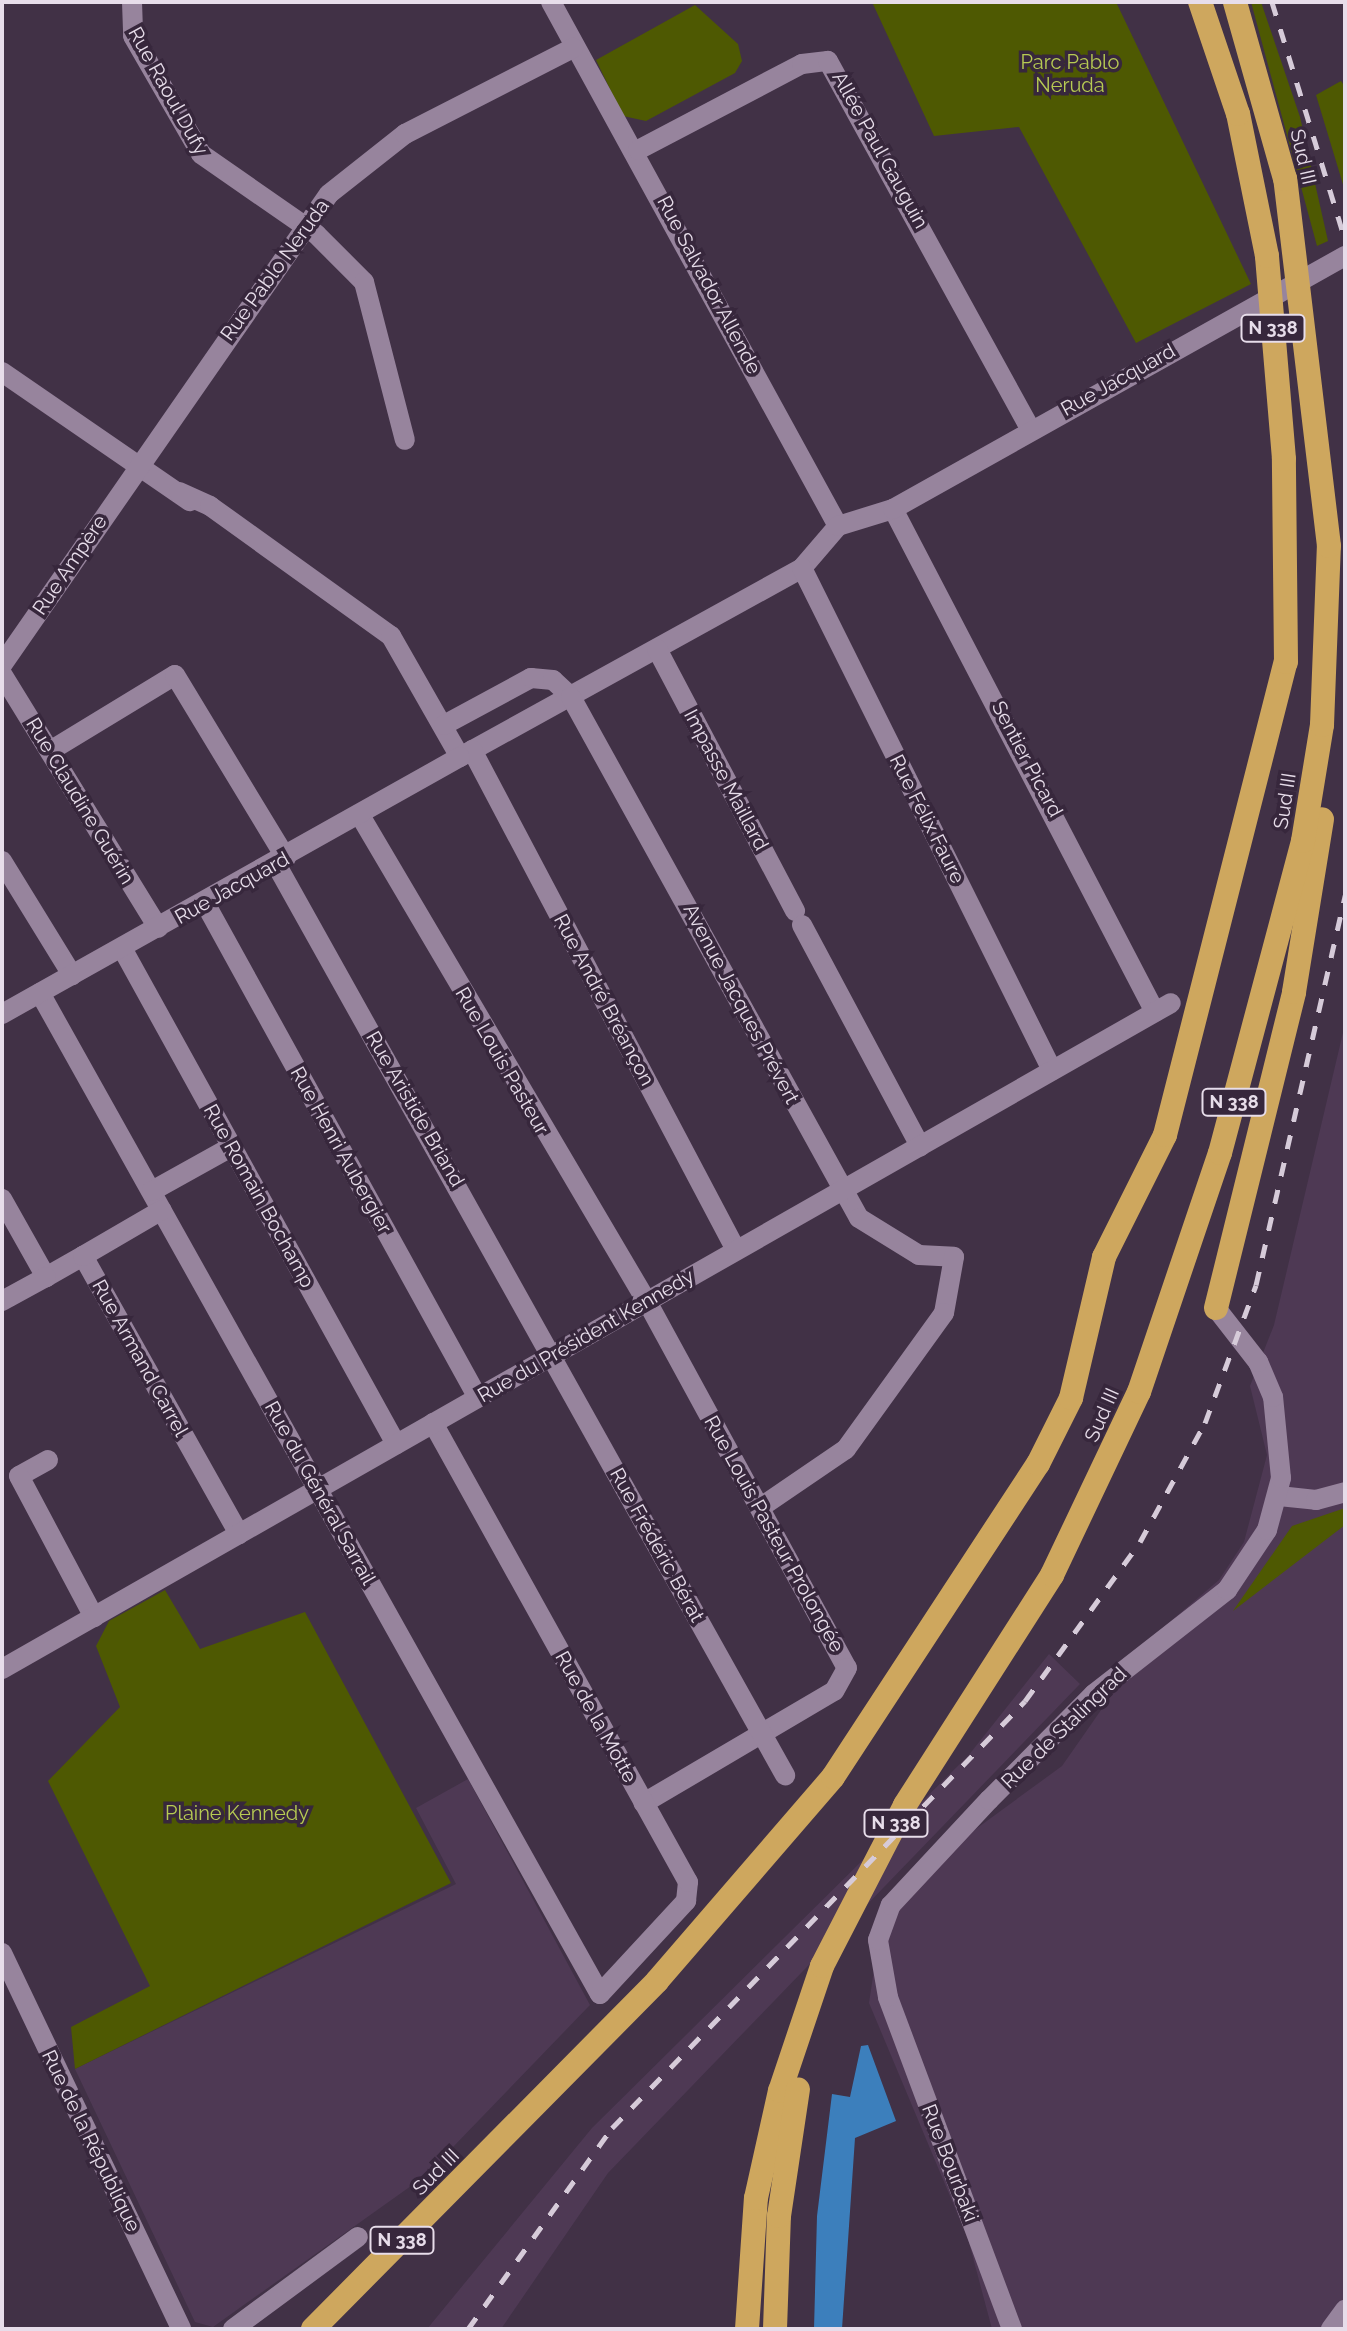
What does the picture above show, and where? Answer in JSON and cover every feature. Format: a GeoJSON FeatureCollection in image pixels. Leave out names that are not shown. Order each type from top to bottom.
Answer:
{"type":"FeatureCollection","features":[{"type":"Feature","properties":{"kind":"highway","name":"Sud III"},"geometry":{"type":"LineString","coordinates":[[313,2329],[657,1981],[833,1777],[1061,1422],[1104,1257],[1165,1135],[1286,662],[1285,475],[1267,256],[1238,114],[1200,2]]}},
{"type":"Feature","properties":{"kind":"highway","name":"Sud III"},"geometry":{"type":"LineString","coordinates":[[822,1966],[905,1805],[1052,1575],[1172,1311],[1286,913],[1322,725],[1329,546],[1307,317],[1285,179],[1235,2]]}},
{"type":"Feature","properties":{"kind":"highway"},"geometry":{"type":"LineString","coordinates":[[1223,1316],[1307,924],[1325,795],[1322,725]]}},
{"type":"Feature","properties":{"kind":"highway"},"geometry":{"type":"LineString","coordinates":[[775,2329],[791,2120],[822,1966]]}},
{"type":"Feature","properties":{"kind":"highway","name":"N 338"},"geometry":{"type":"LineString","coordinates":[[747,2329],[756,2198],[780,2091],[822,1966]]}},
{"type":"Feature","properties":{"kind":"street","name":"Rue Raoul Dufy"},"geometry":{"type":"LineString","coordinates":[[132,2],[133,36],[201,154],[341,254],[375,306],[405,440]]}},
{"type":"Feature","properties":{"kind":"street"},"geometry":{"type":"LineString","coordinates":[[551,2],[573,48]]}},
{"type":"Feature","properties":{"kind":"street","name":"Rue Pablo Neruda"},"geometry":{"type":"LineString","coordinates":[[138,465],[303,225],[357,169],[405,134],[573,48]]}},
{"type":"Feature","properties":{"kind":"street","name":"Rue Salvador Allende"},"geometry":{"type":"LineString","coordinates":[[573,48],[638,150],[838,526]]}},
{"type":"Feature","properties":{"kind":"street","name":"Allée Paul Gauguin"},"geometry":{"type":"LineString","coordinates":[[638,150],[802,64],[828,61],[1030,428]]}},
{"type":"Feature","properties":{"kind":"street","name":"Rue Jacquard"},"geometry":{"type":"LineString","coordinates":[[838,526],[893,509],[1030,428],[1345,256]]}},
{"type":"Feature","properties":{"kind":"street"},"geometry":{"type":"LineString","coordinates":[[2,372],[179,492],[239,540],[333,596],[402,647],[444,725],[466,754],[802,568],[838,526]]}},
{"type":"Feature","properties":{"kind":"street","name":"Rue Ampère"},"geometry":{"type":"LineString","coordinates":[[2,665],[138,465]]}},
{"type":"Feature","properties":{"kind":"street","name":"Sentier Picard"},"geometry":{"type":"LineString","coordinates":[[893,509],[1051,803],[1118,948],[1163,1007]]}},
{"type":"Feature","properties":{"kind":"street","name":"Rue Félix Faure"},"geometry":{"type":"LineString","coordinates":[[802,568],[1052,1070]]}},
{"type":"Feature","properties":{"kind":"street","name":"Impasse Maillard"},"geometry":{"type":"LineString","coordinates":[[657,649],[920,1146]]}},
{"type":"Feature","properties":{"kind":"street","name":"Rue Claudine Guérin"},"geometry":{"type":"LineString","coordinates":[[2,674],[158,928]]}},
{"type":"Feature","properties":{"kind":"street","name":"Rue Aristide Briand"},"geometry":{"type":"LineString","coordinates":[[50,751],[175,675],[554,1354]]}},
{"type":"Feature","properties":{"kind":"street"},"geometry":{"type":"LineString","coordinates":[[444,725],[531,678],[553,680],[571,697]]}},
{"type":"Feature","properties":{"kind":"street","name":"Avenue Jacques Prévert"},"geometry":{"type":"LineString","coordinates":[[571,697],[841,1191],[883,1238],[919,1255],[954,1257],[944,1313],[846,1449],[761,1507]]}},
{"type":"Feature","properties":{"kind":"street","name":"Rue Jacquard"},"geometry":{"type":"LineString","coordinates":[[2,1014],[361,817],[466,754]]}},
{"type":"Feature","properties":{"kind":"street","name":"Rue André Bréançon"},"geometry":{"type":"LineString","coordinates":[[466,754],[736,1250]]}},
{"type":"Feature","properties":{"kind":"street","name":"Rue Louis Pasteur"},"geometry":{"type":"LineString","coordinates":[[361,817],[647,1301]]}},
{"type":"Feature","properties":{"kind":"street"},"geometry":{"type":"LineString","coordinates":[[2,861],[72,975]]}},
{"type":"Feature","properties":{"kind":"street","name":"Rue Henri Aubergier"},"geometry":{"type":"LineString","coordinates":[[205,903],[478,1398]]}},
{"type":"Feature","properties":{"kind":"street","name":"Rue Romain Bochamp"},"geometry":{"type":"LineString","coordinates":[[122,948],[396,1444]]}},
{"type":"Feature","properties":{"kind":"street","name":"Rue du Général Sarrail"},"geometry":{"type":"LineString","coordinates":[[40,993],[600,1994]]}},
{"type":"Feature","properties":{"kind":"street","name":"Rue du Président Kennedy"},"geometry":{"type":"LineString","coordinates":[[2,1669],[1163,1007]]}},
{"type":"Feature","properties":{"kind":"street"},"geometry":{"type":"LineString","coordinates":[[152,1191],[231,1147]]}},
{"type":"Feature","properties":{"kind":"street"},"geometry":{"type":"LineString","coordinates":[[2,1199],[46,1277]]}},
{"type":"Feature","properties":{"kind":"street"},"geometry":{"type":"LineString","coordinates":[[83,1256],[162,1210]]}},
{"type":"Feature","properties":{"kind":"street","name":"Rue Armand Carrel"},"geometry":{"type":"LineString","coordinates":[[2,1301],[83,1256],[239,1534]]}},
{"type":"Feature","properties":{"kind":"street","name":"Rue Louis Pasteur Prolongée"},"geometry":{"type":"LineString","coordinates":[[647,1301],[847,1668],[834,1691],[761,1735]]}},
{"type":"Feature","properties":{"kind":"street"},"geometry":{"type":"LineString","coordinates":[[1223,1316],[1258,1362],[1277,1414],[1279,1496],[1316,1500],[1345,1492]]}},
{"type":"Feature","properties":{"kind":"street","name":"Rue Frédéric Bérat"},"geometry":{"type":"LineString","coordinates":[[554,1354],[785,1775]]}},
{"type":"Feature","properties":{"kind":"street","name":"Rue de la Motte"},"geometry":{"type":"LineString","coordinates":[[433,1423],[688,1882],[686,1901],[600,1994]]}},
{"type":"Feature","properties":{"kind":"street"},"geometry":{"type":"LineString","coordinates":[[48,1460],[19,1476],[94,1617]]}},
{"type":"Feature","properties":{"kind":"street","name":"Rue de Stalingrad"},"geometry":{"type":"LineString","coordinates":[[888,1997],[878,1940],[891,1905],[1094,1694],[1227,1590],[1261,1541],[1279,1496]]}},
{"type":"Feature","properties":{"kind":"street"},"geometry":{"type":"LineString","coordinates":[[644,1803],[761,1735]]}},
{"type":"Feature","properties":{"kind":"street","name":"Rue de la République"},"geometry":{"type":"LineString","coordinates":[[2,1953],[167,2329]]}},
{"type":"Feature","properties":{"kind":"street","name":"Rue de la République"},"geometry":{"type":"LineString","coordinates":[[2,1982],[181,2329]]}},
{"type":"Feature","properties":{"kind":"street","name":"Rue Bourbaki"},"geometry":{"type":"LineString","coordinates":[[888,1997],[1012,2329]]}},
{"type":"Feature","properties":{"kind":"street"},"geometry":{"type":"LineString","coordinates":[[233,2329],[358,2237]]}},
{"type":"Feature","properties":{"kind":"street"},"geometry":{"type":"LineString","coordinates":[[1331,2329],[1345,2310]]}},
{"type":"Feature","properties":{"kind":"shaded area"},"geometry":{"type":"Polygon","coordinates":[[[1345,1024],[1345,2329],[992,2329],[968,2239],[869,2003],[878,1943],[895,1888],[1062,1766],[1152,1637],[1219,1580],[1244,1542],[1267,1455],[1250,1386],[1274,1325],[1345,1024]]]}},
{"type":"Feature","properties":{"kind":"shaded area"},"geometry":{"type":"Polygon","coordinates":[[[1049,1654],[1080,1684],[608,2173],[501,2329],[427,2329],[592,2128],[968,1756],[1049,1654]]]}},
{"type":"Feature","properties":{"kind":"shaded area"},"geometry":{"type":"Polygon","coordinates":[[[468,1779],[590,2005],[425,2176],[213,2327],[195,2322],[75,2069],[456,1884],[416,1808],[468,1779]]]}},
{"type":"Feature","properties":{"kind":"green space","name":"Parc Pablo Neruda"},"geometry":{"type":"Polygon","coordinates":[[[872,2],[1116,2],[1251,284],[1136,343],[1019,127],[934,136],[872,2]]]}},
{"type":"Feature","properties":{"kind":"green space"},"geometry":{"type":"Polygon","coordinates":[[[1251,2],[1261,2],[1300,117],[1328,241],[1317,246],[1251,2]]]}},
{"type":"Feature","properties":{"kind":"green space"},"geometry":{"type":"Polygon","coordinates":[[[695,5],[738,44],[742,61],[735,73],[646,121],[623,116],[596,60],[695,5]]]}},
{"type":"Feature","properties":{"kind":"green space"},"geometry":{"type":"Polygon","coordinates":[[[1341,81],[1345,87],[1345,191],[1316,95],[1341,81]]]}},
{"type":"Feature","properties":{"kind":"green space"},"geometry":{"type":"Polygon","coordinates":[[[1345,1508],[1345,1525],[1233,1611],[1292,1526],[1345,1508]]]}},
{"type":"Feature","properties":{"kind":"green space","name":"Plaine Kennedy"},"geometry":{"type":"Polygon","coordinates":[[[165,1590],[200,1649],[305,1612],[451,1883],[75,2069],[71,2027],[150,1986],[48,1781],[120,1707],[96,1646],[109,1621],[165,1590]]]}},
{"type":"Feature","properties":{"kind":"water"},"geometry":{"type":"Polygon","coordinates":[[[868,2045],[896,2121],[855,2138],[842,2329],[814,2329],[817,2216],[832,2094],[850,2097],[861,2046],[868,2045]]]}},
{"type":"Feature","properties":{"kind":"railway"},"geometry":{"type":"LineString","coordinates":[[1272,2],[1345,239]]}},
{"type":"Feature","properties":{"kind":"railway"},"geometry":{"type":"LineString","coordinates":[[468,2329],[612,2128],[1025,1701],[1140,1542],[1205,1423],[1256,1285],[1345,895]]}}]}
